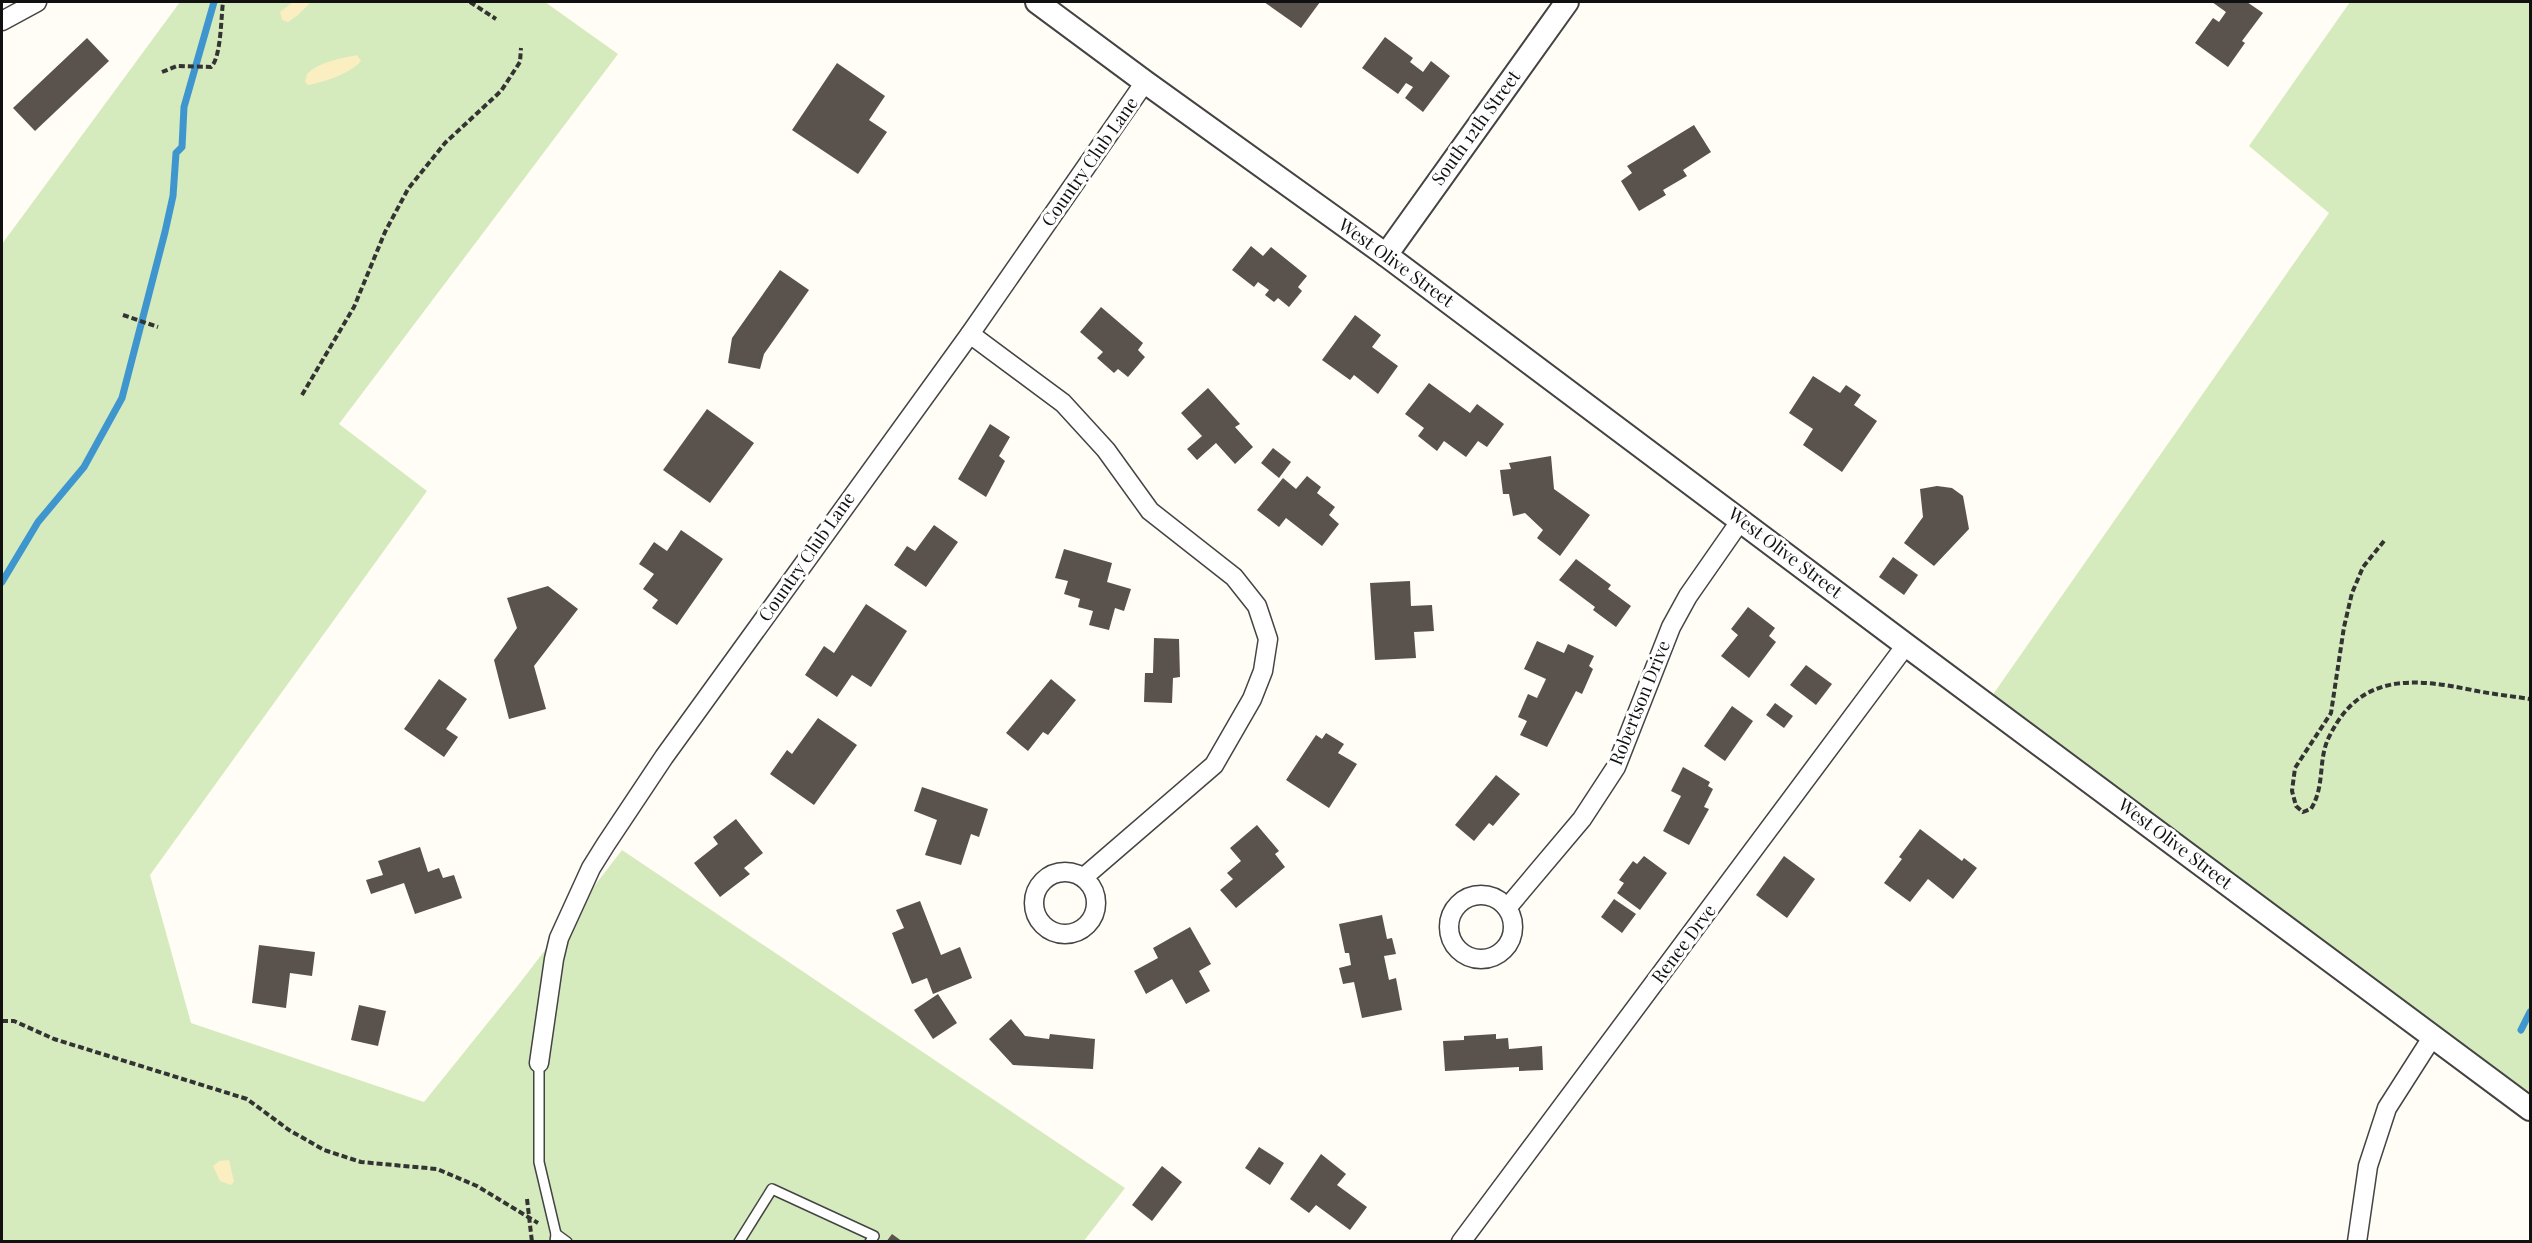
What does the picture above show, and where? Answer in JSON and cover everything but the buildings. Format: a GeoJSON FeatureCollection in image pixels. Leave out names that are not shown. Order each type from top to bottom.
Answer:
{"type":"FeatureCollection","features":[{"type":"Feature","properties":{"kind":"street"},"geometry":{"type":"LineString","coordinates":[[2,21],[37,2]]}},
{"type":"Feature","properties":{"kind":"street","name":"West Olive Street"},"geometry":{"type":"LineString","coordinates":[[1037,2],[1386,255],[2530,1109]]}},
{"type":"Feature","properties":{"kind":"street","name":"South 12th Street"},"geometry":{"type":"LineString","coordinates":[[1386,255],[1567,2]]}},
{"type":"Feature","properties":{"kind":"street","name":"Country Club Lane"},"geometry":{"type":"LineString","coordinates":[[539,1064],[559,938],[591,868],[664,757],[970,334],[1145,82]]}},
{"type":"Feature","properties":{"kind":"street"},"geometry":{"type":"LineString","coordinates":[[970,334],[1063,403],[1106,450],[1150,511],[1234,577],[1257,606],[1268,639],[1263,671],[1252,699],[1214,765],[1084,877]]}},
{"type":"Feature","properties":{"kind":"street","name":"Robertson Drive"},"geometry":{"type":"LineString","coordinates":[[1507,908],[1582,819],[1616,767],[1671,627],[1688,596],[1741,520]]}},
{"type":"Feature","properties":{"kind":"street","name":"Renee Drve"},"geometry":{"type":"LineString","coordinates":[[1461,1242],[1906,645]]}},
{"type":"Feature","properties":{"kind":"street"},"geometry":{"type":"LineString","coordinates":[[2357,1242],[2368,1166],[2388,1108],[2433,1036]]}},
{"type":"Feature","properties":{"kind":"lane"},"geometry":{"type":"LineString","coordinates":[[539,1064],[539,1162],[555,1238],[567,1242]]}},
{"type":"Feature","properties":{"kind":"lane"},"geometry":{"type":"LineString","coordinates":[[739,1242],[772,1189],[874,1236],[870,1242]]}},
{"type":"Feature","properties":{"kind":"path"},"geometry":{"type":"LineString","coordinates":[[162,72],[177,66],[211,67],[216,63],[220,52],[218,38],[223,2]]}},
{"type":"Feature","properties":{"kind":"path"},"geometry":{"type":"LineString","coordinates":[[470,2],[496,19]]}},
{"type":"Feature","properties":{"kind":"path"},"geometry":{"type":"LineString","coordinates":[[302,395],[354,307],[385,232],[408,189],[445,143],[501,91],[520,62],[521,48]]}},
{"type":"Feature","properties":{"kind":"path"},"geometry":{"type":"LineString","coordinates":[[125,316],[158,327]]}},
{"type":"Feature","properties":{"kind":"path"},"geometry":{"type":"LineString","coordinates":[[2384,541],[2363,567],[2352,593],[2344,627],[2331,714],[2295,768],[2292,791],[2296,806],[2302,812],[2311,809],[2318,798],[2322,781],[2322,759],[2329,736],[2343,714],[2359,696],[2388,684],[2416,681],[2440,682],[2530,699]]}},
{"type":"Feature","properties":{"kind":"path"},"geometry":{"type":"LineString","coordinates":[[2,1021],[14,1021],[54,1040],[248,1099],[289,1130],[324,1150],[361,1162],[437,1169],[477,1186],[530,1219],[555,1238]]}},
{"type":"Feature","properties":{"kind":"path"},"geometry":{"type":"LineString","coordinates":[[527,1199],[532,1242]]}},
{"type":"Feature","properties":{"kind":"green space"},"geometry":{"type":"Polygon","coordinates":[[[180,2],[545,2],[618,54],[339,424],[427,491],[150,875],[191,1023],[424,1102],[622,850],[1125,1188],[1083,1242],[2,1242],[2,244],[180,2]]]}},
{"type":"Feature","properties":{"kind":"green space"},"geometry":{"type":"Polygon","coordinates":[[[2350,2],[2530,2],[2530,1109],[1987,703],[2329,213],[2249,146],[2350,2]]]}},
{"type":"Feature","properties":{"kind":"sand"},"geometry":{"type":"Polygon","coordinates":[[[293,2],[311,2],[288,22],[282,20],[280,12],[293,2]]]}},
{"type":"Feature","properties":{"kind":"sand"},"geometry":{"type":"Polygon","coordinates":[[[357,55],[361,61],[344,74],[314,84],[308,85],[305,82],[307,74],[318,66],[357,55]]]}},
{"type":"Feature","properties":{"kind":"sand"},"geometry":{"type":"Polygon","coordinates":[[[229,1160],[234,1182],[231,1185],[220,1181],[213,1166],[219,1161],[229,1160]]]}},
{"type":"Feature","properties":{"kind":"waterway"},"geometry":{"type":"LineString","coordinates":[[2,582],[38,522],[84,467],[122,398],[173,196],[176,153],[182,147],[184,107],[214,2]]}},
{"type":"Feature","properties":{"kind":"waterway"},"geometry":{"type":"LineString","coordinates":[[2521,1030],[2530,1012]]}}]}
